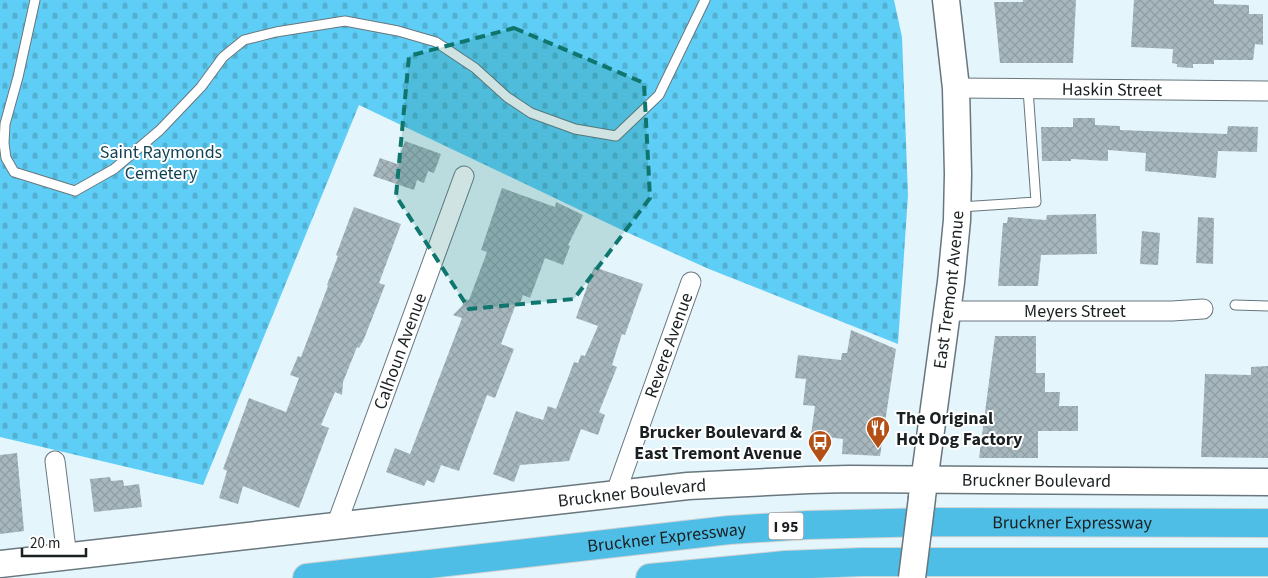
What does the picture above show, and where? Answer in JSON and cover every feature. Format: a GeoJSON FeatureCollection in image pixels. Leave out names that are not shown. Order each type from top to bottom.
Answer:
{"type":"FeatureCollection","features":[{"type":"Feature","properties":{"kind":"highway","name":"Bruckner Expressway"},"geometry":{"type":"LineString","coordinates":[[307,578],[729,530],[808,525],[931,522],[1268,523]]}},
{"type":"Feature","properties":{"kind":"highway","name":"I 95"},"geometry":{"type":"LineString","coordinates":[[650,578],[785,565],[852,562],[1268,562]]}},
{"type":"Feature","properties":{"kind":"main road","name":"East Tremont Avenue"},"geometry":{"type":"LineString","coordinates":[[912,578],[955,247],[958,174],[956,88],[946,0]]}},
{"type":"Feature","properties":{"kind":"main road","name":"Bruckner Boulevard"},"geometry":{"type":"LineString","coordinates":[[0,564],[688,486],[808,480],[923,489],[1268,482]]}},
{"type":"Feature","properties":{"kind":"street","name":"Haskin Street"},"geometry":{"type":"LineString","coordinates":[[956,88],[1268,91]]}},
{"type":"Feature","properties":{"kind":"street","name":"Calhoun Avenue"},"geometry":{"type":"LineString","coordinates":[[336,526],[464,176]]}},
{"type":"Feature","properties":{"kind":"street","name":"Revere Avenue"},"geometry":{"type":"LineString","coordinates":[[615,495],[692,282]]}},
{"type":"Feature","properties":{"kind":"street","name":"Meyers Street"},"geometry":{"type":"LineString","coordinates":[[947,312],[1172,311],[1203,309]]}},
{"type":"Feature","properties":{"kind":"street"},"geometry":{"type":"LineString","coordinates":[[55,461],[67,557]]}},
{"type":"Feature","properties":{"kind":"lane"},"geometry":{"type":"LineString","coordinates":[[35,0],[18,77],[5,124],[4,143],[6,158],[14,172],[75,191],[114,169],[160,130],[201,87],[222,57],[244,40],[276,32],[345,21],[436,42],[475,68],[507,97],[531,113],[576,129],[616,136],[659,95],[705,0]]}},
{"type":"Feature","properties":{"kind":"lane"},"geometry":{"type":"LineString","coordinates":[[957,207],[1036,202],[1028,88]]}},
{"type":"Feature","properties":{"kind":"lane"},"geometry":{"type":"LineString","coordinates":[[1235,305],[1268,306]]}},
{"type":"Feature","properties":{"kind":"highlighted area"},"geometry":{"type":"Polygon","coordinates":[[[514,28],[644,83],[650,198],[574,299],[469,309],[396,196],[409,56],[514,28]]]}},
{"type":"Feature","properties":{"kind":"green space","name":"Saint Raymonds Cemetery"},"geometry":{"type":"Polygon","coordinates":[[[0,0],[894,0],[902,37],[908,195],[898,344],[709,269],[624,231],[359,105],[203,485],[0,437],[0,0]]]}},
{"type":"Feature","properties":{"kind":"building"},"geometry":{"type":"Polygon","coordinates":[[[1023,0],[1076,0],[1073,63],[1000,63],[994,2],[1023,2],[1023,0]]]}},
{"type":"Feature","properties":{"kind":"building"},"geometry":{"type":"Polygon","coordinates":[[[1134,0],[1214,0],[1214,4],[1249,5],[1249,14],[1263,14],[1263,45],[1255,44],[1253,60],[1214,60],[1214,64],[1193,64],[1193,68],[1177,67],[1177,64],[1172,63],[1173,49],[1131,47],[1134,0]]]}},
{"type":"Feature","properties":{"kind":"building"},"geometry":{"type":"Polygon","coordinates":[[[1073,118],[1095,118],[1095,125],[1120,126],[1120,130],[1227,134],[1228,126],[1258,127],[1257,152],[1218,151],[1216,178],[1145,171],[1146,153],[1108,150],[1108,161],[1071,159],[1071,161],[1042,161],[1041,127],[1073,127],[1073,118]]]}},
{"type":"Feature","properties":{"kind":"building"},"geometry":{"type":"Polygon","coordinates":[[[405,141],[441,154],[434,173],[428,171],[424,183],[417,180],[414,190],[373,176],[380,158],[397,164],[405,141]]]}},
{"type":"Feature","properties":{"kind":"building"},"geometry":{"type":"Polygon","coordinates":[[[502,188],[555,207],[556,202],[583,215],[568,245],[570,246],[563,265],[545,258],[530,298],[523,295],[519,306],[516,304],[501,344],[514,349],[495,398],[487,395],[459,471],[441,465],[434,483],[427,480],[424,486],[386,472],[395,448],[410,454],[462,318],[453,315],[462,306],[465,299],[469,300],[487,252],[481,250],[502,188]]]}},
{"type":"Feature","properties":{"kind":"building"},"geometry":{"type":"Polygon","coordinates":[[[354,207],[401,224],[379,283],[385,285],[364,339],[359,348],[357,347],[343,382],[342,395],[335,392],[321,425],[329,428],[299,508],[243,486],[238,504],[219,498],[227,471],[223,469],[249,398],[286,412],[299,378],[290,375],[298,356],[301,357],[328,286],[338,256],[336,255],[354,207]]]}},
{"type":"Feature","properties":{"kind":"building"},"geometry":{"type":"Polygon","coordinates":[[[1096,214],[1097,254],[1041,255],[1038,286],[998,286],[1003,223],[1007,223],[1008,217],[1046,220],[1047,215],[1096,214]]]}},
{"type":"Feature","properties":{"kind":"building"},"geometry":{"type":"Polygon","coordinates":[[[1198,217],[1214,218],[1213,264],[1196,263],[1198,217]]]}},
{"type":"Feature","properties":{"kind":"building"},"geometry":{"type":"Polygon","coordinates":[[[1142,231],[1160,233],[1158,265],[1140,264],[1142,231]]]}},
{"type":"Feature","properties":{"kind":"building"},"geometry":{"type":"Polygon","coordinates":[[[594,267],[643,284],[625,335],[622,334],[612,365],[617,367],[599,412],[605,415],[598,435],[581,429],[569,461],[520,465],[514,482],[493,474],[516,411],[543,420],[548,406],[556,409],[574,362],[578,363],[581,355],[585,356],[598,326],[576,318],[594,267]]]}},
{"type":"Feature","properties":{"kind":"building"},"geometry":{"type":"Polygon","coordinates":[[[851,330],[896,349],[880,456],[842,454],[843,439],[811,435],[815,406],[803,405],[806,379],[795,378],[798,355],[841,360],[842,353],[847,353],[851,330]]]}},
{"type":"Feature","properties":{"kind":"building"},"geometry":{"type":"Polygon","coordinates":[[[995,336],[1036,336],[1036,373],[1045,373],[1045,392],[1060,392],[1059,406],[1078,406],[1078,431],[1038,431],[1038,458],[979,458],[995,336]]]}},
{"type":"Feature","properties":{"kind":"building"},"geometry":{"type":"Polygon","coordinates":[[[1268,366],[1268,458],[1201,457],[1205,374],[1251,375],[1251,367],[1268,366]]]}},
{"type":"Feature","properties":{"kind":"building"},"geometry":{"type":"Polygon","coordinates":[[[17,453],[24,531],[0,534],[0,455],[17,453]]]}},
{"type":"Feature","properties":{"kind":"building"},"geometry":{"type":"Polygon","coordinates":[[[110,477],[111,481],[123,480],[124,486],[139,484],[142,507],[94,512],[90,479],[110,477]]]}},
{"type":"Feature","properties":{"kind":"place","name":"The Original Hot Dog Factory"},"geometry":{"type":"Point","coordinates":[878,449]}},
{"type":"Feature","properties":{"kind":"place","name":"Brucker Boulevard & East Tremont Avenue"},"geometry":{"type":"Point","coordinates":[820,463]}}]}
